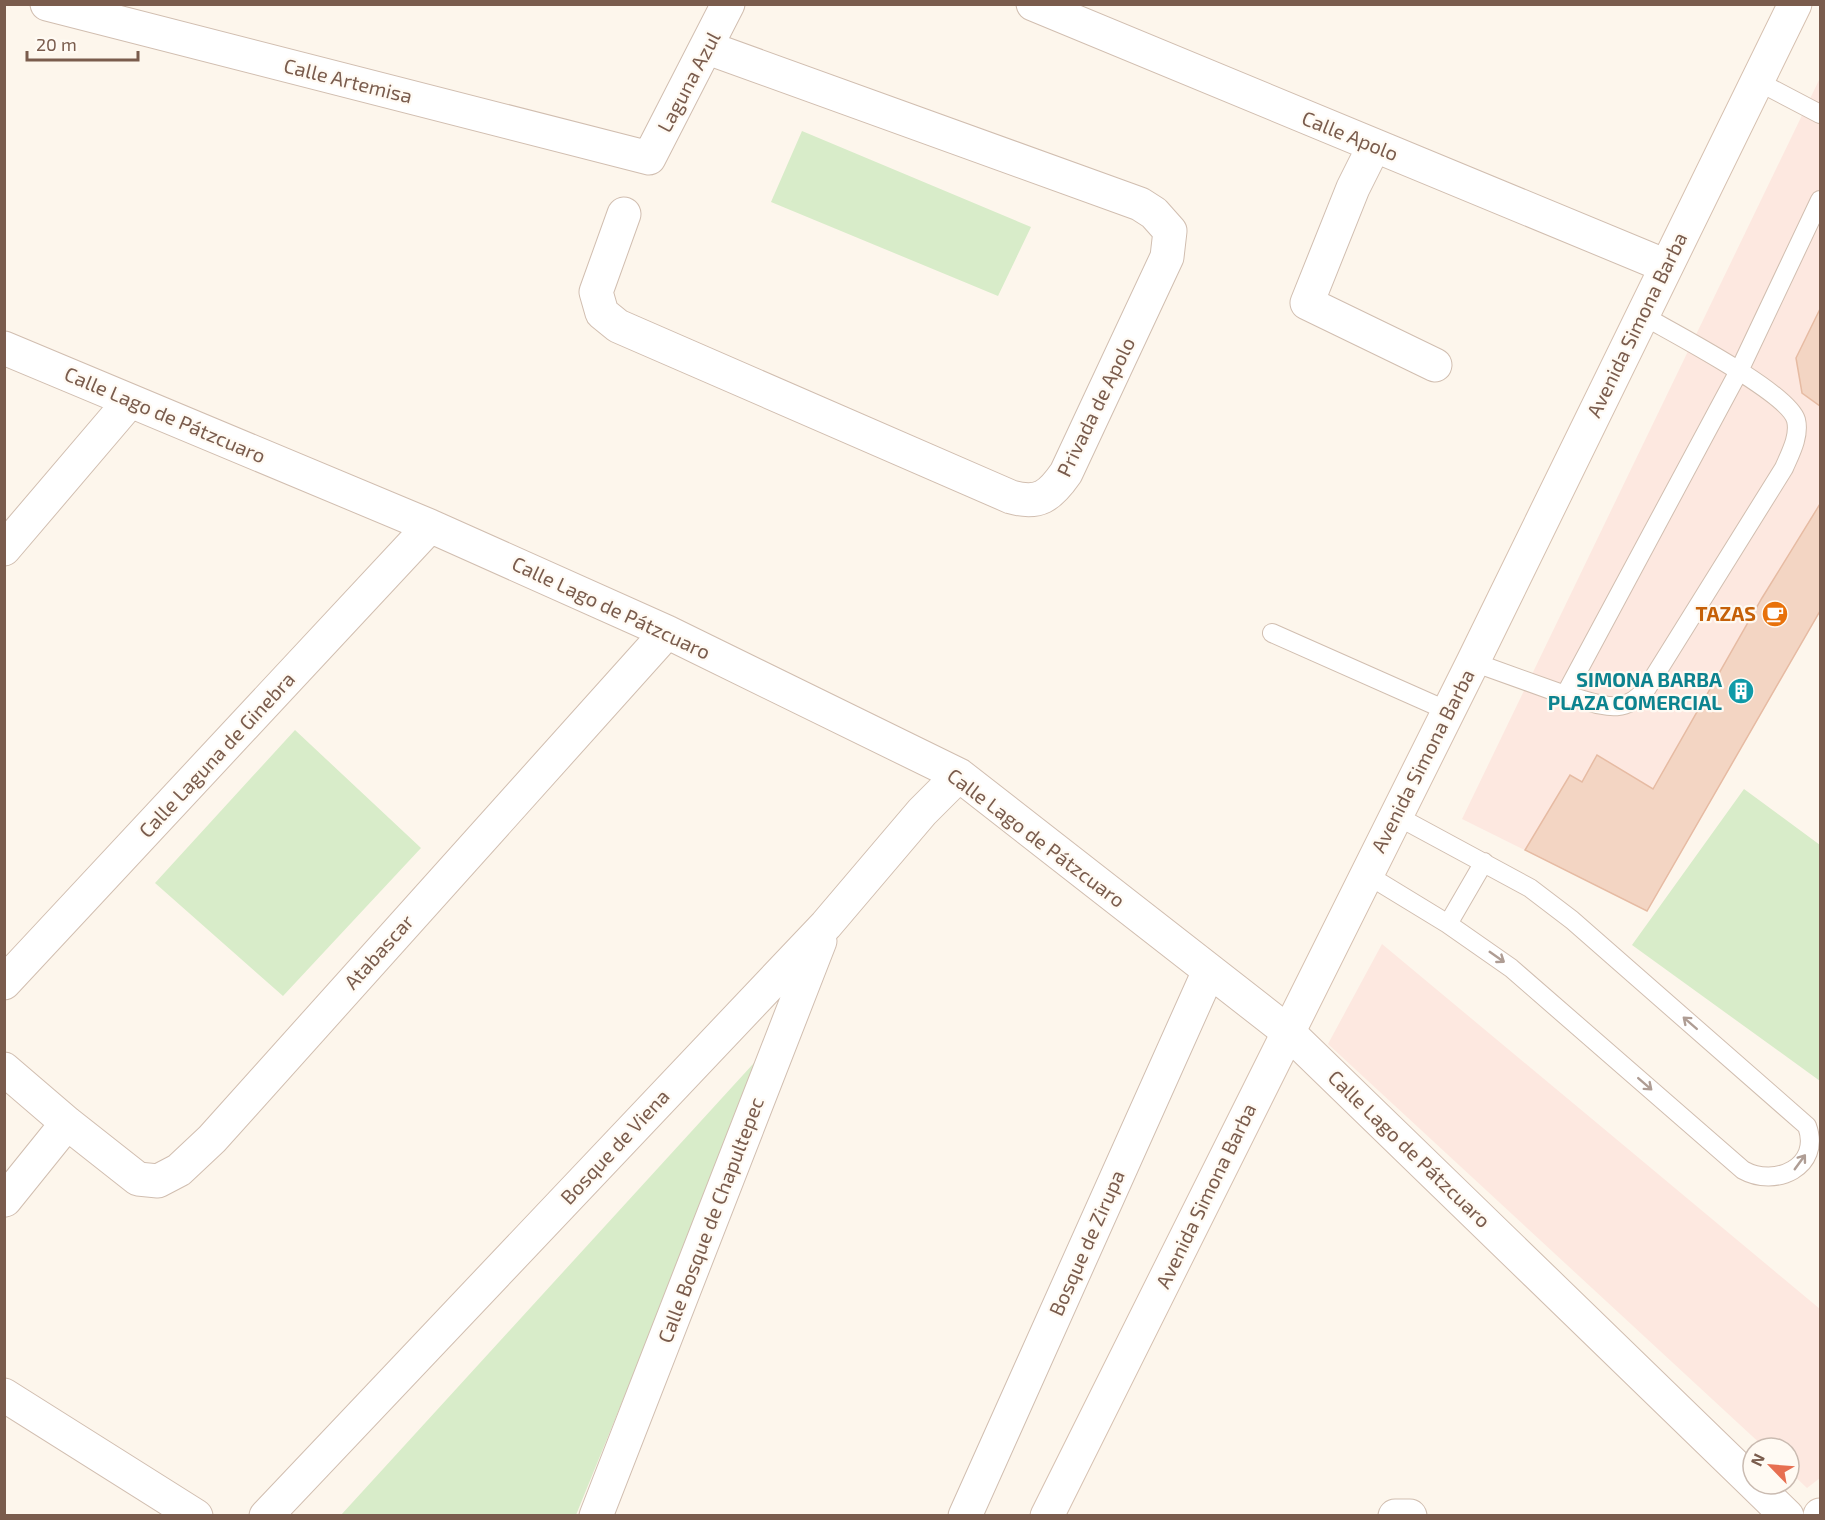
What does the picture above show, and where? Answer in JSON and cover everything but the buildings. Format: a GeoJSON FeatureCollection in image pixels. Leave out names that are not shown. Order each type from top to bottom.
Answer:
{"type":"FeatureCollection","features":[{"type":"Feature","properties":{"kind":"street","name":"Calle Artemisa"},"geometry":{"type":"LineString","coordinates":[[47,4],[649,158]]}},
{"type":"Feature","properties":{"kind":"street","name":"Laguna Azul"},"geometry":{"type":"LineString","coordinates":[[649,158],[708,48],[728,4]]}},
{"type":"Feature","properties":{"kind":"street","name":"Calle Apolo"},"geometry":{"type":"LineString","coordinates":[[1033,4],[1666,266]]}},
{"type":"Feature","properties":{"kind":"street","name":"Avenida Simona Barba"},"geometry":{"type":"LineString","coordinates":[[1047,1515],[1365,874],[1473,662],[1795,4]]}},
{"type":"Feature","properties":{"kind":"street","name":"Privada de Apolo"},"geometry":{"type":"LineString","coordinates":[[624,214],[596,292],[602,313],[618,326],[1011,497],[1026,501],[1038,499],[1054,489],[1066,473],[1167,257],[1170,231],[1163,222],[1140,204],[708,48]]}},
{"type":"Feature","properties":{"kind":"street"},"geometry":{"type":"LineString","coordinates":[[1374,146],[1353,188],[1307,303],[1435,365]]}},
{"type":"Feature","properties":{"kind":"street","name":"Calle Lago de Pátzcuaro"},"geometry":{"type":"LineString","coordinates":[[4,348],[430,526],[667,632],[959,775],[1287,1032],[1741,1470]]}},
{"type":"Feature","properties":{"kind":"street"},"geometry":{"type":"LineString","coordinates":[[4,549],[130,401]]}},
{"type":"Feature","properties":{"kind":"street","name":"Calle Laguna de Ginebra"},"geometry":{"type":"LineString","coordinates":[[4,983],[430,526]]}},
{"type":"Feature","properties":{"kind":"street","name":"Atabascar"},"geometry":{"type":"LineString","coordinates":[[67,1124],[138,1179],[158,1181],[179,1170],[212,1139],[667,632]]}},
{"type":"Feature","properties":{"kind":"street","name":"Bosque de Viena"},"geometry":{"type":"LineString","coordinates":[[266,1515],[826,925],[922,812],[959,775]]}},
{"type":"Feature","properties":{"kind":"street","name":"Calle Bosque de Chapultepec"},"geometry":{"type":"LineString","coordinates":[[596,1515],[826,925]]}},
{"type":"Feature","properties":{"kind":"street","name":"Bosque de Zirupa"},"geometry":{"type":"LineString","coordinates":[[965,1515],[1209,971]]}},
{"type":"Feature","properties":{"kind":"street"},"geometry":{"type":"LineString","coordinates":[[4,1069],[67,1124],[5,1200]]}},
{"type":"Feature","properties":{"kind":"street"},"geometry":{"type":"LineString","coordinates":[[4,1395],[196,1515]]}},
{"type":"Feature","properties":{"kind":"street","name":"Calle Lago de Pátzcuaro"},"geometry":{"type":"LineString","coordinates":[[1767,1496],[1787,1515]]}},
{"type":"Feature","properties":{"kind":"street"},"geometry":{"type":"LineString","coordinates":[[1395,1515],[1410,1515]]}},
{"type":"Feature","properties":{"kind":"lane"},"geometry":{"type":"LineString","coordinates":[[1757,81],[1821,114]]}},
{"type":"Feature","properties":{"kind":"lane"},"geometry":{"type":"LineString","coordinates":[[1565,695],[1739,371],[1821,200]]}},
{"type":"Feature","properties":{"kind":"lane"},"geometry":{"type":"LineString","coordinates":[[1473,662],[1565,695],[1613,706],[1626,706],[1636,702],[1647,688],[1784,468],[1796,431],[1793,412],[1789,406],[1739,371],[1642,315]]}},
{"type":"Feature","properties":{"kind":"lane"},"geometry":{"type":"LineString","coordinates":[[1272,633],[1448,711]]}},
{"type":"Feature","properties":{"kind":"lane"},"geometry":{"type":"LineString","coordinates":[[1365,874],[1448,924],[1511,968],[1743,1170],[1763,1178],[1781,1176],[1800,1164],[1810,1141],[1807,1126],[1572,920],[1530,888],[1395,814]]}},
{"type":"Feature","properties":{"kind":"lane"},"geometry":{"type":"LineString","coordinates":[[1448,924],[1484,862]]}},
{"type":"Feature","properties":{"kind":"shaded area"},"geometry":{"type":"Polygon","coordinates":[[[1820,78],[1820,612],[1647,911],[1462,819],[1820,78]]]}},
{"type":"Feature","properties":{"kind":"shaded area"},"geometry":{"type":"Polygon","coordinates":[[[1382,944],[1820,1309],[1820,1478],[1807,1488],[1801,1482],[1801,1436],[1752,1436],[1328,1044],[1382,944]]]}},
{"type":"Feature","properties":{"kind":"green space"},"geometry":{"type":"Polygon","coordinates":[[[802,131],[1031,227],[998,296],[771,202],[802,131]]]}},
{"type":"Feature","properties":{"kind":"green space"},"geometry":{"type":"Polygon","coordinates":[[[295,730],[421,848],[283,996],[155,883],[295,730]]]}},
{"type":"Feature","properties":{"kind":"green space"},"geometry":{"type":"Polygon","coordinates":[[[1744,789],[1820,845],[1820,1081],[1632,945],[1744,789]]]}},
{"type":"Feature","properties":{"kind":"green space"},"geometry":{"type":"Polygon","coordinates":[[[765,1051],[576,1515],[341,1515],[765,1051]]]}},
{"type":"Feature","properties":{"kind":"place","name":"TAZAS"},"geometry":{"type":"Point","coordinates":[1775,614]}},
{"type":"Feature","properties":{"kind":"place","name":"SIMONA BARBA PLAZA COMERCIAL"},"geometry":{"type":"Point","coordinates":[1741,691]}}]}
